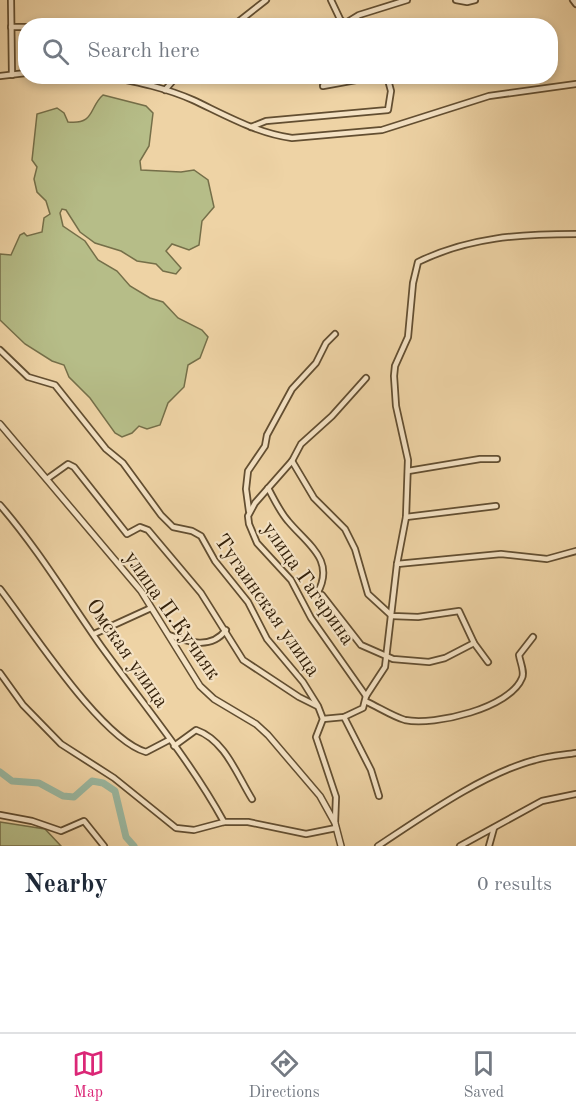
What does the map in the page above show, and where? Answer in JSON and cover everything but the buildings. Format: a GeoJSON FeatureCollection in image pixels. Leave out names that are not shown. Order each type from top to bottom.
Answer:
{"type":"FeatureCollection","features":[{"type":"Feature","properties":{"kind":"street"},"geometry":{"type":"LineString","coordinates":[[11,0],[12,75]]}},
{"type":"Feature","properties":{"kind":"street"},"geometry":{"type":"LineString","coordinates":[[243,18],[266,0]]}},
{"type":"Feature","properties":{"kind":"street"},"geometry":{"type":"LineString","coordinates":[[332,0],[340,18]]}},
{"type":"Feature","properties":{"kind":"street"},"geometry":{"type":"LineString","coordinates":[[355,18],[407,0]]}},
{"type":"Feature","properties":{"kind":"street"},"geometry":{"type":"LineString","coordinates":[[456,0],[467,2],[475,0]]}},
{"type":"Feature","properties":{"kind":"street"},"geometry":{"type":"LineString","coordinates":[[573,0],[576,4]]}},
{"type":"Feature","properties":{"kind":"street"},"geometry":{"type":"LineString","coordinates":[[10,27],[18,27]]}},
{"type":"Feature","properties":{"kind":"street"},"geometry":{"type":"LineString","coordinates":[[0,76],[18,74]]}},
{"type":"Feature","properties":{"kind":"street"},"geometry":{"type":"LineString","coordinates":[[141,84],[165,90],[251,127],[292,138],[374,131],[406,124],[489,96],[576,84]]}},
{"type":"Feature","properties":{"kind":"street"},"geometry":{"type":"LineString","coordinates":[[165,90],[170,84]]}},
{"type":"Feature","properties":{"kind":"street"},"geometry":{"type":"LineString","coordinates":[[323,86],[334,84]]}},
{"type":"Feature","properties":{"kind":"street"},"geometry":{"type":"LineString","coordinates":[[251,127],[266,121],[388,110],[391,92],[389,84]]}},
{"type":"Feature","properties":{"kind":"street"},"geometry":{"type":"LineString","coordinates":[[323,719],[344,717],[363,708],[381,676],[387,655],[397,564],[406,517],[408,471],[396,406],[394,376],[395,366],[408,337],[413,283],[418,262],[484,239],[506,235],[576,234]]}},
{"type":"Feature","properties":{"kind":"street"},"geometry":{"type":"LineString","coordinates":[[249,511],[246,489],[248,471],[265,446],[267,435],[287,397],[316,363],[326,343],[335,334]]}},
{"type":"Feature","properties":{"kind":"street","name":"Тугаинская улица"},"geometry":{"type":"LineString","coordinates":[[0,350],[28,377],[56,385],[106,449],[123,463],[149,502],[173,527],[192,531],[201,537],[215,561],[248,602],[267,639],[303,682],[318,706],[323,719],[316,737],[336,797],[335,826]]}},
{"type":"Feature","properties":{"kind":"street","name":"улица Гагарина"},"geometry":{"type":"LineString","coordinates":[[366,378],[332,416],[301,444],[292,461],[249,511],[249,524],[257,543],[291,580],[311,618],[367,699],[397,717],[418,720],[446,718],[499,703],[510,696],[522,680],[524,674],[519,656],[533,637]]}},
{"type":"Feature","properties":{"kind":"street","name":"улица П.Кучияк"},"geometry":{"type":"LineString","coordinates":[[0,424],[141,591],[190,674],[200,686],[214,699],[256,724],[320,796],[335,826],[341,846]]}},
{"type":"Feature","properties":{"kind":"street"},"geometry":{"type":"LineString","coordinates":[[408,471],[480,459],[497,459]]}},
{"type":"Feature","properties":{"kind":"street"},"geometry":{"type":"LineString","coordinates":[[292,461],[314,498],[345,529],[355,549],[368,594],[392,616],[418,616],[459,611],[474,643],[488,663]]}},
{"type":"Feature","properties":{"kind":"street"},"geometry":{"type":"LineString","coordinates":[[47,479],[68,464],[74,467],[127,534],[145,526],[201,593],[243,660],[299,697],[318,706]]}},
{"type":"Feature","properties":{"kind":"street"},"geometry":{"type":"LineString","coordinates":[[268,488],[287,521],[322,561],[325,572],[320,595],[361,645],[402,660],[429,662],[445,658],[474,643]]}},
{"type":"Feature","properties":{"kind":"street","name":"Омская улица"},"geometry":{"type":"LineString","coordinates":[[0,505],[56,577],[209,794],[224,822]]}},
{"type":"Feature","properties":{"kind":"street"},"geometry":{"type":"LineString","coordinates":[[406,517],[496,506]]}},
{"type":"Feature","properties":{"kind":"street"},"geometry":{"type":"LineString","coordinates":[[397,564],[501,554],[547,559],[576,551]]}},
{"type":"Feature","properties":{"kind":"street"},"geometry":{"type":"LineString","coordinates":[[0,589],[81,695],[122,740],[133,748],[146,752],[169,740]]}},
{"type":"Feature","properties":{"kind":"street"},"geometry":{"type":"LineString","coordinates":[[94,634],[151,608]]}},
{"type":"Feature","properties":{"kind":"street"},"geometry":{"type":"LineString","coordinates":[[169,635],[196,644],[221,636],[226,630]]}},
{"type":"Feature","properties":{"kind":"street"},"geometry":{"type":"LineString","coordinates":[[0,673],[23,705],[61,744],[114,778],[166,822],[185,830],[224,822],[260,823],[306,834],[335,826]]}},
{"type":"Feature","properties":{"kind":"street"},"geometry":{"type":"LineString","coordinates":[[344,717],[371,770],[379,796]]}},
{"type":"Feature","properties":{"kind":"street"},"geometry":{"type":"LineString","coordinates":[[174,746],[196,729],[211,738],[229,759],[252,799]]}},
{"type":"Feature","properties":{"kind":"street"},"geometry":{"type":"LineString","coordinates":[[378,846],[427,814],[496,775],[534,760],[576,753]]}},
{"type":"Feature","properties":{"kind":"street"},"geometry":{"type":"LineString","coordinates":[[460,846],[542,801],[576,794]]}},
{"type":"Feature","properties":{"kind":"street"},"geometry":{"type":"LineString","coordinates":[[0,815],[32,820],[61,831],[84,821],[104,846]]}},
{"type":"Feature","properties":{"kind":"street"},"geometry":{"type":"LineString","coordinates":[[489,846],[494,828]]}},
{"type":"Feature","properties":{"kind":"green space"},"geometry":{"type":"Polygon","coordinates":[[[103,95],[146,106],[153,113],[149,146],[140,161],[141,170],[181,172],[194,170],[208,180],[214,207],[202,221],[199,245],[189,250],[172,244],[166,251],[181,268],[176,274],[163,271],[156,264],[137,261],[121,251],[95,243],[80,232],[66,210],[62,209],[60,213],[63,226],[85,241],[98,260],[117,271],[130,286],[150,298],[163,302],[178,318],[202,330],[208,337],[200,358],[188,365],[184,387],[168,403],[160,425],[147,429],[139,426],[132,433],[122,437],[115,433],[90,398],[69,377],[64,365],[52,361],[25,344],[0,320],[0,254],[11,255],[20,235],[24,233],[27,236],[42,232],[44,218],[50,214],[46,201],[37,192],[34,179],[37,167],[32,160],[37,114],[57,108],[64,113],[68,122],[83,121],[103,95]]]}},
{"type":"Feature","properties":{"kind":"green space"},"geometry":{"type":"Polygon","coordinates":[[[0,822],[45,829],[61,846],[0,846],[0,822]]]}},
{"type":"Feature","properties":{"kind":"waterway"},"geometry":{"type":"LineString","coordinates":[[0,772],[12,781],[39,783],[63,796],[74,797],[92,781],[103,783],[115,791],[126,837],[134,846]]}}]}
